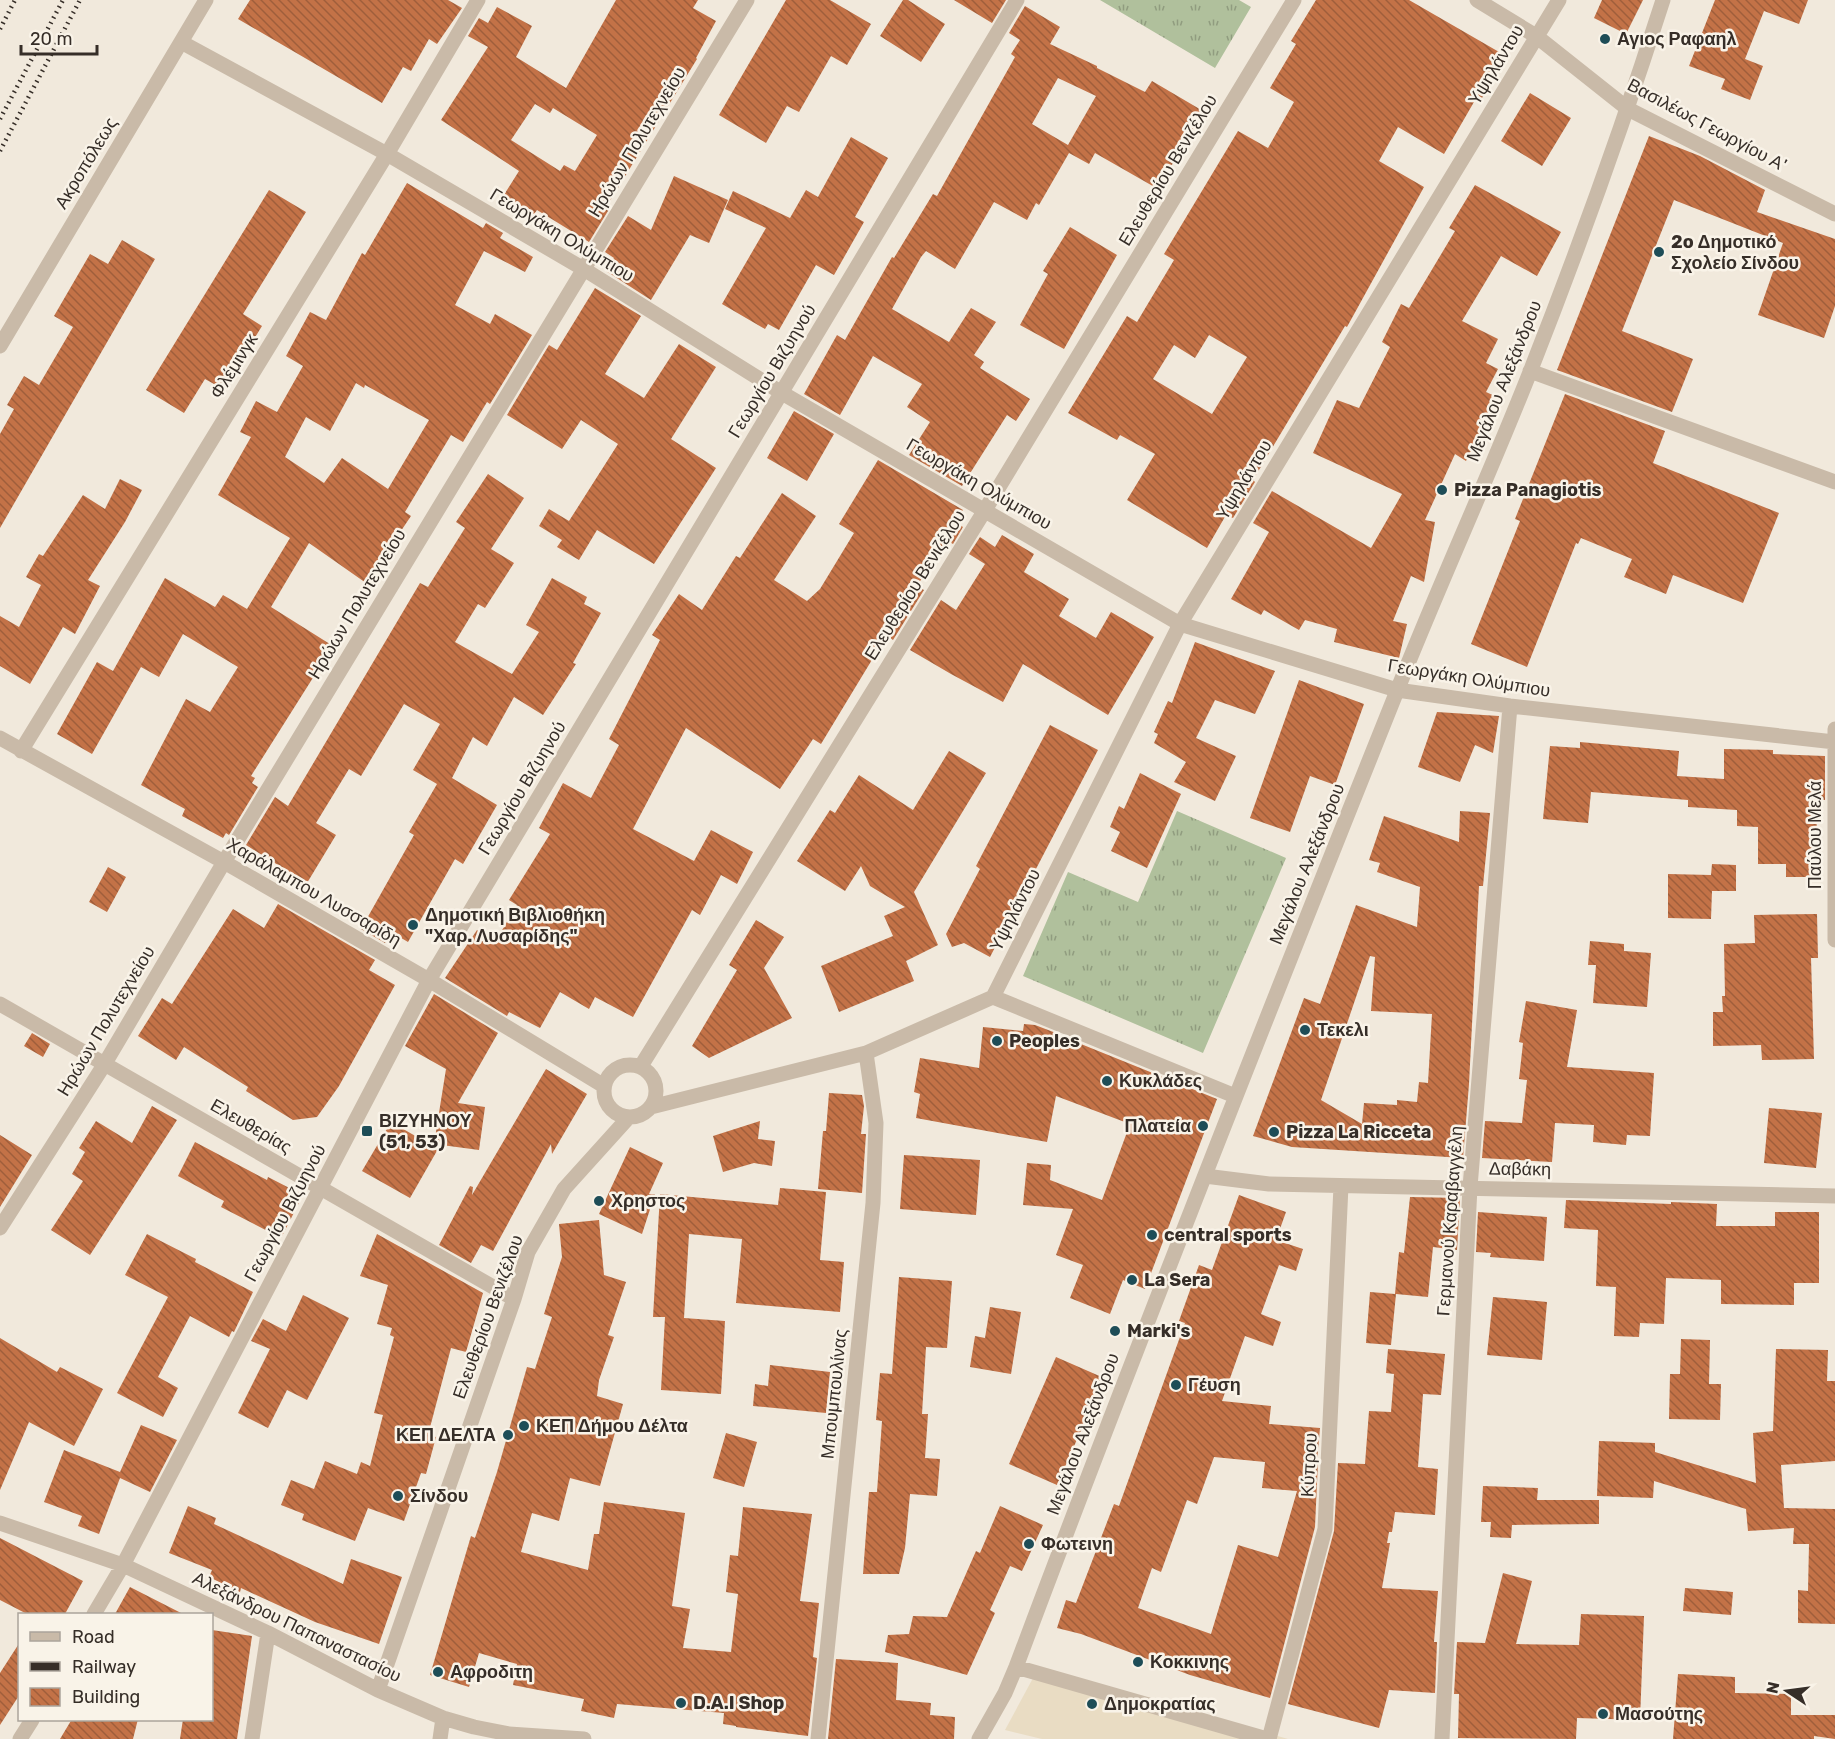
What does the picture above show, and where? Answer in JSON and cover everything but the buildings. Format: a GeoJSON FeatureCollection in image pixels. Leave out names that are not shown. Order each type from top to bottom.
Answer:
{"type":"FeatureCollection","features":[{"type":"Feature","properties":{"kind":"street","name":"Ακροπόλεως"},"geometry":{"type":"LineString","coordinates":[[0,346],[206,0]]}},
{"type":"Feature","properties":{"kind":"street","name":"Φλέμινγκ"},"geometry":{"type":"LineString","coordinates":[[21,751],[387,154],[478,0]]}},
{"type":"Feature","properties":{"kind":"street","name":"Ηρώων Πολυτεχνείου"},"geometry":{"type":"LineString","coordinates":[[0,1228],[104,1065],[582,268],[747,0]]}},
{"type":"Feature","properties":{"kind":"street","name":"Γεωργίου Βιζυηνού"},"geometry":{"type":"LineString","coordinates":[[95,1613],[123,1565],[429,980],[1017,0]]}},
{"type":"Feature","properties":{"kind":"street","name":"Ελευθερίου Βενιζέλου"},"geometry":{"type":"LineString","coordinates":[[641,1066],[985,510],[1294,0]]}},
{"type":"Feature","properties":{"kind":"street","name":"Βασιλέως Γεωργίου Α'"},"geometry":{"type":"LineString","coordinates":[[1477,0],[1536,36],[1628,108],[1835,214]]}},
{"type":"Feature","properties":{"kind":"street","name":"Υψηλάντου"},"geometry":{"type":"LineString","coordinates":[[993,997],[1180,624],[1559,0]]}},
{"type":"Feature","properties":{"kind":"street","name":"Μεγάλου Αλεξάνδρου"},"geometry":{"type":"LineString","coordinates":[[979,1739],[1005,1693],[1016,1666],[1235,1096],[1397,690],[1530,371],[1628,108],[1663,0]]}},
{"type":"Feature","properties":{"kind":"street","name":"Γεωργάκη Ολύμπιου"},"geometry":{"type":"LineString","coordinates":[[181,42],[387,154],[582,268],[782,393],[1180,624],[1397,690],[1510,706],[1834,738]]}},
{"type":"Feature","properties":{"kind":"street"},"geometry":{"type":"LineString","coordinates":[[1530,371],[1835,482]]}},
{"type":"Feature","properties":{"kind":"street","name":"Γερμανού Καραβαγγέλη"},"geometry":{"type":"LineString","coordinates":[[1442,1739],[1470,1187],[1510,706]]}},
{"type":"Feature","properties":{"kind":"street","name":"Χαράλαμπου Λυσσαρίδη"},"geometry":{"type":"LineString","coordinates":[[0,738],[224,862],[429,980],[604,1086]]}},
{"type":"Feature","properties":{"kind":"street","name":"Παύλου Μελά"},"geometry":{"type":"LineString","coordinates":[[1834,738],[1835,940]]}},
{"type":"Feature","properties":{"kind":"street"},"geometry":{"type":"LineString","coordinates":[[651,1107],[866,1053],[993,997],[1235,1096]]}},
{"type":"Feature","properties":{"kind":"street","name":"Ελευθερίας"},"geometry":{"type":"LineString","coordinates":[[0,1004],[514,1299]]}},
{"type":"Feature","properties":{"kind":"street","name":"Μπουμπουλίνας"},"geometry":{"type":"LineString","coordinates":[[818,1739],[873,1203],[876,1123],[866,1053]]}},
{"type":"Feature","properties":{"kind":"street"},"geometry":{"type":"LineString","coordinates":[[628,1064],[641,1066],[653,1077],[656,1085],[655,1101],[643,1114],[629,1117],[613,1111],[604,1095],[604,1086],[609,1076],[618,1068],[628,1064]]}},
{"type":"Feature","properties":{"kind":"street","name":"Ελευθερίου Βενιζέλου"},"geometry":{"type":"LineString","coordinates":[[378,1690],[514,1299],[528,1252],[564,1189],[629,1117]]}},
{"type":"Feature","properties":{"kind":"street","name":"Δαβάκη"},"geometry":{"type":"LineString","coordinates":[[1205,1176],[1269,1184],[1835,1196]]}},
{"type":"Feature","properties":{"kind":"street","name":"Κύπρου"},"geometry":{"type":"LineString","coordinates":[[1268,1739],[1326,1529],[1341,1186]]}},
{"type":"Feature","properties":{"kind":"street","name":"Αλεξάνδρου Παπαναστασίου"},"geometry":{"type":"LineString","coordinates":[[0,1523],[123,1565],[268,1633],[378,1690],[443,1718],[509,1734],[584,1739]]}},
{"type":"Feature","properties":{"kind":"street"},"geometry":{"type":"LineString","coordinates":[[252,1739],[268,1633]]}},
{"type":"Feature","properties":{"kind":"street"},"geometry":{"type":"LineString","coordinates":[[1016,1666],[1268,1739]]}},
{"type":"Feature","properties":{"kind":"street"},"geometry":{"type":"LineString","coordinates":[[440,1739],[443,1718]]}},
{"type":"Feature","properties":{"kind":"street"},"geometry":{"type":"LineString","coordinates":[[20,1739],[31,1721]]}},
{"type":"Feature","properties":{"kind":"green space"},"geometry":{"type":"Polygon","coordinates":[[[1100,0],[1239,0],[1251,7],[1215,68],[1100,0]]]}},
{"type":"Feature","properties":{"kind":"green space"},"geometry":{"type":"Polygon","coordinates":[[[1177,811],[1286,858],[1203,1053],[1023,976],[1068,872],[1138,902],[1177,811]]]}},
{"type":"Feature","properties":{"kind":"shaded area","name":"Δημοκρατίας"},"geometry":{"type":"Polygon","coordinates":[[[1039,1667],[1288,1739],[1042,1739],[1005,1730],[1039,1667]]]}},
{"type":"Feature","properties":{"kind":"railway"},"geometry":{"type":"LineString","coordinates":[[0,29],[15,0]]}},
{"type":"Feature","properties":{"kind":"railway"},"geometry":{"type":"LineString","coordinates":[[0,119],[63,0]]}},
{"type":"Feature","properties":{"kind":"railway"},"geometry":{"type":"LineString","coordinates":[[0,151],[80,0]]}},
{"type":"Feature","properties":{"kind":"place","name":"Αγιος Ραφαηλ"},"geometry":{"type":"Point","coordinates":[1605,39]}},
{"type":"Feature","properties":{"kind":"place","name":"2o Δημοτικό Σχολείο Σίνδου"},"geometry":{"type":"Point","coordinates":[1659,252]}},
{"type":"Feature","properties":{"kind":"place","name":"Pizza Panagiotis"},"geometry":{"type":"Point","coordinates":[1442,490]}},
{"type":"Feature","properties":{"kind":"place","name":"Δημοτική Βιβλιοθήκη \"Χαρ. Λυσαρίδης\""},"geometry":{"type":"Point","coordinates":[413,925]}},
{"type":"Feature","properties":{"kind":"place","name":"Τεκελι"},"geometry":{"type":"Point","coordinates":[1305,1030]}},
{"type":"Feature","properties":{"kind":"place","name":"Peoples"},"geometry":{"type":"Point","coordinates":[997,1041]}},
{"type":"Feature","properties":{"kind":"place","name":"Κυκλάδες"},"geometry":{"type":"Point","coordinates":[1107,1081]}},
{"type":"Feature","properties":{"kind":"place","name":"Πλατεία"},"geometry":{"type":"Point","coordinates":[1203,1126]}},
{"type":"Feature","properties":{"kind":"place","name":"ΒΙΖΥΗΝΟΥ (51, 53)"},"geometry":{"type":"Point","coordinates":[367,1131]}},
{"type":"Feature","properties":{"kind":"place","name":"Pizza La Ricceta"},"geometry":{"type":"Point","coordinates":[1274,1132]}},
{"type":"Feature","properties":{"kind":"place","name":"Χρηστος"},"geometry":{"type":"Point","coordinates":[599,1201]}},
{"type":"Feature","properties":{"kind":"place","name":"central sports"},"geometry":{"type":"Point","coordinates":[1152,1235]}},
{"type":"Feature","properties":{"kind":"place","name":"La Sera"},"geometry":{"type":"Point","coordinates":[1132,1280]}},
{"type":"Feature","properties":{"kind":"place","name":"Marki's"},"geometry":{"type":"Point","coordinates":[1115,1331]}},
{"type":"Feature","properties":{"kind":"place","name":"Γέυση"},"geometry":{"type":"Point","coordinates":[1176,1385]}},
{"type":"Feature","properties":{"kind":"place","name":"ΚΕΠ Δήμου Δέλτα"},"geometry":{"type":"Point","coordinates":[524,1426]}},
{"type":"Feature","properties":{"kind":"place","name":"ΚΕΠ ΔΕΛΤΑ"},"geometry":{"type":"Point","coordinates":[508,1435]}},
{"type":"Feature","properties":{"kind":"place","name":"Σίνδου"},"geometry":{"type":"Point","coordinates":[398,1496]}},
{"type":"Feature","properties":{"kind":"place","name":"Φωτεινη"},"geometry":{"type":"Point","coordinates":[1029,1544]}},
{"type":"Feature","properties":{"kind":"place","name":"Κοκκινης"},"geometry":{"type":"Point","coordinates":[1138,1662]}},
{"type":"Feature","properties":{"kind":"place","name":"Αφροδιτη"},"geometry":{"type":"Point","coordinates":[438,1672]}},
{"type":"Feature","properties":{"kind":"place","name":"D.A.I Shop"},"geometry":{"type":"Point","coordinates":[681,1703]}},
{"type":"Feature","properties":{"kind":"place","name":"Δημοκρατίας"},"geometry":{"type":"Point","coordinates":[1092,1704]}},
{"type":"Feature","properties":{"kind":"place","name":"Μασούτης"},"geometry":{"type":"Point","coordinates":[1603,1714]}}]}
